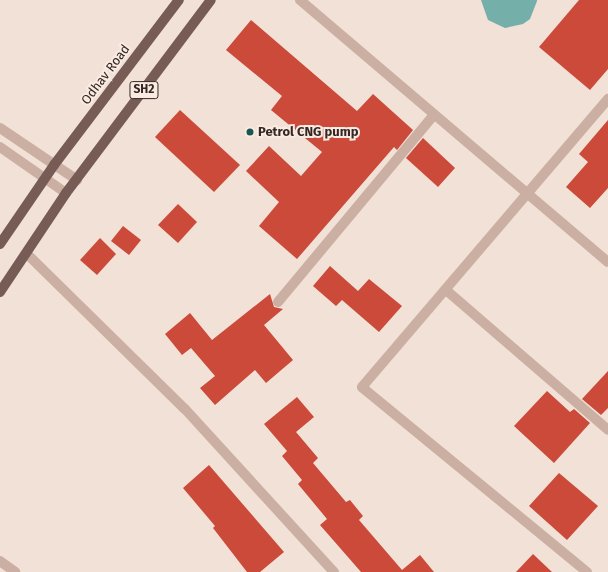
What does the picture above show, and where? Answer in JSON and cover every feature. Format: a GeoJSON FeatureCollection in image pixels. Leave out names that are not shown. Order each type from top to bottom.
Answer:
{"type":"FeatureCollection","features":[{"type":"Feature","properties":{"kind":"main road","name":"Odhav Road"},"geometry":{"type":"LineString","coordinates":[[54,165],[179,0]]}},
{"type":"Feature","properties":{"kind":"main road","name":"SH2"},"geometry":{"type":"LineString","coordinates":[[0,292],[27,254],[66,193],[211,0]]}},
{"type":"Feature","properties":{"kind":"main road","name":"SH2"},"geometry":{"type":"LineString","coordinates":[[0,244],[46,180],[54,165]]}},
{"type":"Feature","properties":{"kind":"street"},"geometry":{"type":"LineString","coordinates":[[300,0],[527,195],[608,262]]}},
{"type":"Feature","properties":{"kind":"street"},"geometry":{"type":"LineString","coordinates":[[587,572],[362,387],[608,99]]}},
{"type":"Feature","properties":{"kind":"street"},"geometry":{"type":"LineString","coordinates":[[278,302],[434,115]]}},
{"type":"Feature","properties":{"kind":"street"},"geometry":{"type":"LineString","coordinates":[[0,128],[77,180]]}},
{"type":"Feature","properties":{"kind":"street"},"geometry":{"type":"LineString","coordinates":[[0,147],[66,193]]}},
{"type":"Feature","properties":{"kind":"street"},"geometry":{"type":"LineString","coordinates":[[27,254],[185,409],[334,572]]}},
{"type":"Feature","properties":{"kind":"street"},"geometry":{"type":"LineString","coordinates":[[446,290],[608,430]]}},
{"type":"Feature","properties":{"kind":"street"},"geometry":{"type":"LineString","coordinates":[[0,561],[15,572]]}},
{"type":"Feature","properties":{"kind":"water"},"geometry":{"type":"Polygon","coordinates":[[[481,0],[537,1],[530,19],[523,24],[505,28],[488,20],[481,0]]]}},
{"type":"Feature","properties":{"kind":"building"},"geometry":{"type":"Polygon","coordinates":[[[579,0],[608,0],[608,69],[590,90],[539,47],[579,0]]]}},
{"type":"Feature","properties":{"kind":"building"},"geometry":{"type":"Polygon","coordinates":[[[251,20],[357,111],[373,94],[413,130],[397,150],[394,147],[297,259],[259,226],[279,202],[246,171],[269,146],[301,176],[322,152],[271,110],[282,96],[226,50],[251,20]]]}},
{"type":"Feature","properties":{"kind":"building"},"geometry":{"type":"Polygon","coordinates":[[[180,110],[240,165],[214,192],[155,137],[180,110]]]}},
{"type":"Feature","properties":{"kind":"building"},"geometry":{"type":"Polygon","coordinates":[[[608,120],[608,188],[590,208],[566,187],[588,162],[579,154],[608,120]]]}},
{"type":"Feature","properties":{"kind":"building"},"geometry":{"type":"Polygon","coordinates":[[[423,138],[455,168],[438,187],[406,158],[423,138]]]}},
{"type":"Feature","properties":{"kind":"building"},"geometry":{"type":"Polygon","coordinates":[[[178,204],[197,222],[178,243],[158,225],[178,204]]]}},
{"type":"Feature","properties":{"kind":"building"},"geometry":{"type":"Polygon","coordinates":[[[123,226],[141,240],[129,255],[111,241],[123,226]]]}},
{"type":"Feature","properties":{"kind":"building"},"geometry":{"type":"Polygon","coordinates":[[[100,238],[116,254],[97,275],[80,260],[100,238]]]}},
{"type":"Feature","properties":{"kind":"building"},"geometry":{"type":"Polygon","coordinates":[[[330,266],[358,291],[369,279],[402,306],[379,332],[342,300],[336,306],[313,286],[330,266]]]}},
{"type":"Feature","properties":{"kind":"building"},"geometry":{"type":"Polygon","coordinates":[[[270,294],[274,307],[283,309],[264,325],[293,360],[266,383],[255,370],[215,405],[200,388],[215,376],[191,348],[182,355],[165,334],[190,313],[212,340],[270,294]]]}},
{"type":"Feature","properties":{"kind":"building"},"geometry":{"type":"Polygon","coordinates":[[[608,371],[608,408],[601,415],[582,399],[608,371]]]}},
{"type":"Feature","properties":{"kind":"building"},"geometry":{"type":"Polygon","coordinates":[[[547,391],[570,412],[574,409],[590,423],[554,463],[514,426],[547,391]]]}},
{"type":"Feature","properties":{"kind":"building"},"geometry":{"type":"Polygon","coordinates":[[[297,397],[314,417],[296,432],[318,458],[313,463],[346,502],[350,500],[363,516],[359,520],[402,570],[420,555],[434,572],[361,572],[320,525],[327,519],[298,484],[302,480],[282,456],[287,451],[264,424],[297,397]]]}},
{"type":"Feature","properties":{"kind":"building"},"geometry":{"type":"Polygon","coordinates":[[[209,465],[284,552],[260,572],[247,572],[213,528],[215,526],[183,488],[209,465]]]}},
{"type":"Feature","properties":{"kind":"building"},"geometry":{"type":"Polygon","coordinates":[[[559,473],[598,506],[567,540],[529,506],[559,473]]]}},
{"type":"Feature","properties":{"kind":"building"},"geometry":{"type":"Polygon","coordinates":[[[533,554],[552,572],[516,572],[533,554]]]}},
{"type":"Feature","properties":{"kind":"place","name":"Petrol CNG pump"},"geometry":{"type":"Point","coordinates":[250,132]}}]}
